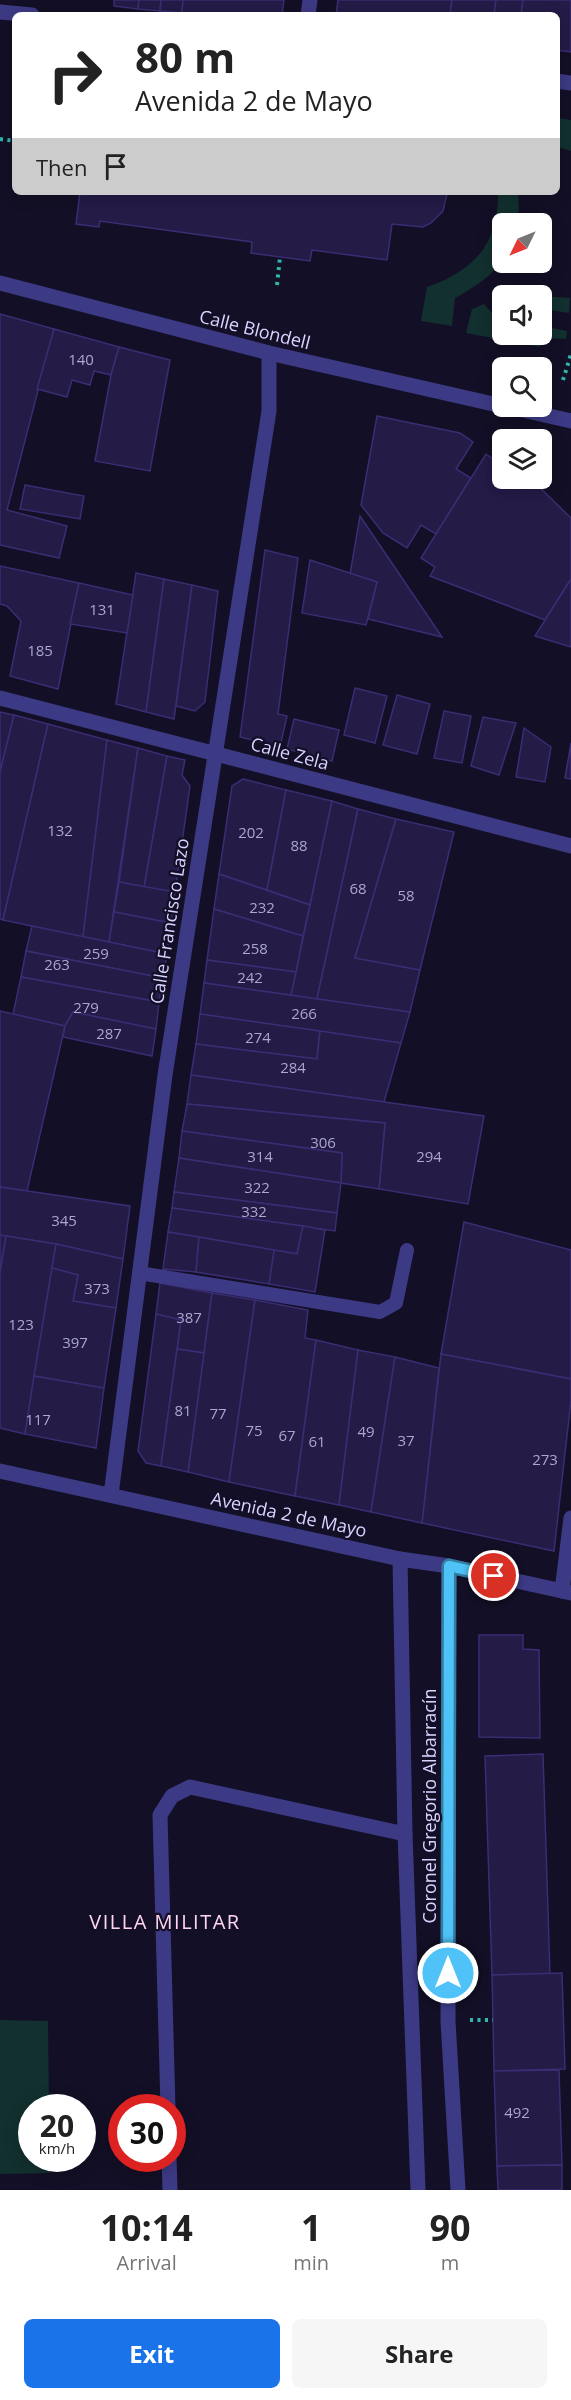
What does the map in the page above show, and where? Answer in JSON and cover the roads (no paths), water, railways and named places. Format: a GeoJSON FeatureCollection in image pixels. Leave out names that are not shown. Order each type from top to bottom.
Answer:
{"type":"FeatureCollection","features":[{"type":"Feature","properties":{"kind":"street"},"geometry":{"type":"LineString","coordinates":[[0,12],[24,9]]}},
{"type":"Feature","properties":{"kind":"street","name":"Calle Blondell"},"geometry":{"type":"LineString","coordinates":[[0,283],[269,353],[492,403]]}},
{"type":"Feature","properties":{"kind":"street","name":"Calle Francisco Lazo"},"geometry":{"type":"LineString","coordinates":[[111,1495],[165,1074],[269,411],[269,353]]}},
{"type":"Feature","properties":{"kind":"street","name":"Calle Blondell"},"geometry":{"type":"LineString","coordinates":[[552,417],[571,421]]}},
{"type":"Feature","properties":{"kind":"street","name":"Calle Zela"},"geometry":{"type":"LineString","coordinates":[[0,698],[571,846]]}},
{"type":"Feature","properties":{"kind":"street","name":"Avenida 2 de Mayo"},"geometry":{"type":"LineString","coordinates":[[0,1471],[400,1559],[449,1566],[566,1592]]}},
{"type":"Feature","properties":{"kind":"street"},"geometry":{"type":"LineString","coordinates":[[566,1592],[571,1518]]}},
{"type":"Feature","properties":{"kind":"street"},"geometry":{"type":"LineString","coordinates":[[400,1559],[405,1834],[418,2190]]}},
{"type":"Feature","properties":{"kind":"street","name":"Coronel Gregorio Albarracín"},"geometry":{"type":"LineString","coordinates":[[449,1566],[448,2021],[459,2190]]}},
{"type":"Feature","properties":{"kind":"street"},"geometry":{"type":"LineString","coordinates":[[168,2094],[160,1815],[172,1796],[190,1787],[405,1834]]}},
{"type":"Feature","properties":{"kind":"street"},"geometry":{"type":"LineString","coordinates":[[169,2172],[170,2190]]}},
{"type":"Feature","properties":{"kind":"lane"},"geometry":{"type":"LineString","coordinates":[[139,1273],[380,1312],[396,1303],[408,1250]]}},
{"type":"Feature","properties":{"kind":"district","name":"VILLA MILITAR"},"geometry":{"type":"Point","coordinates":[165,1921]}}]}
